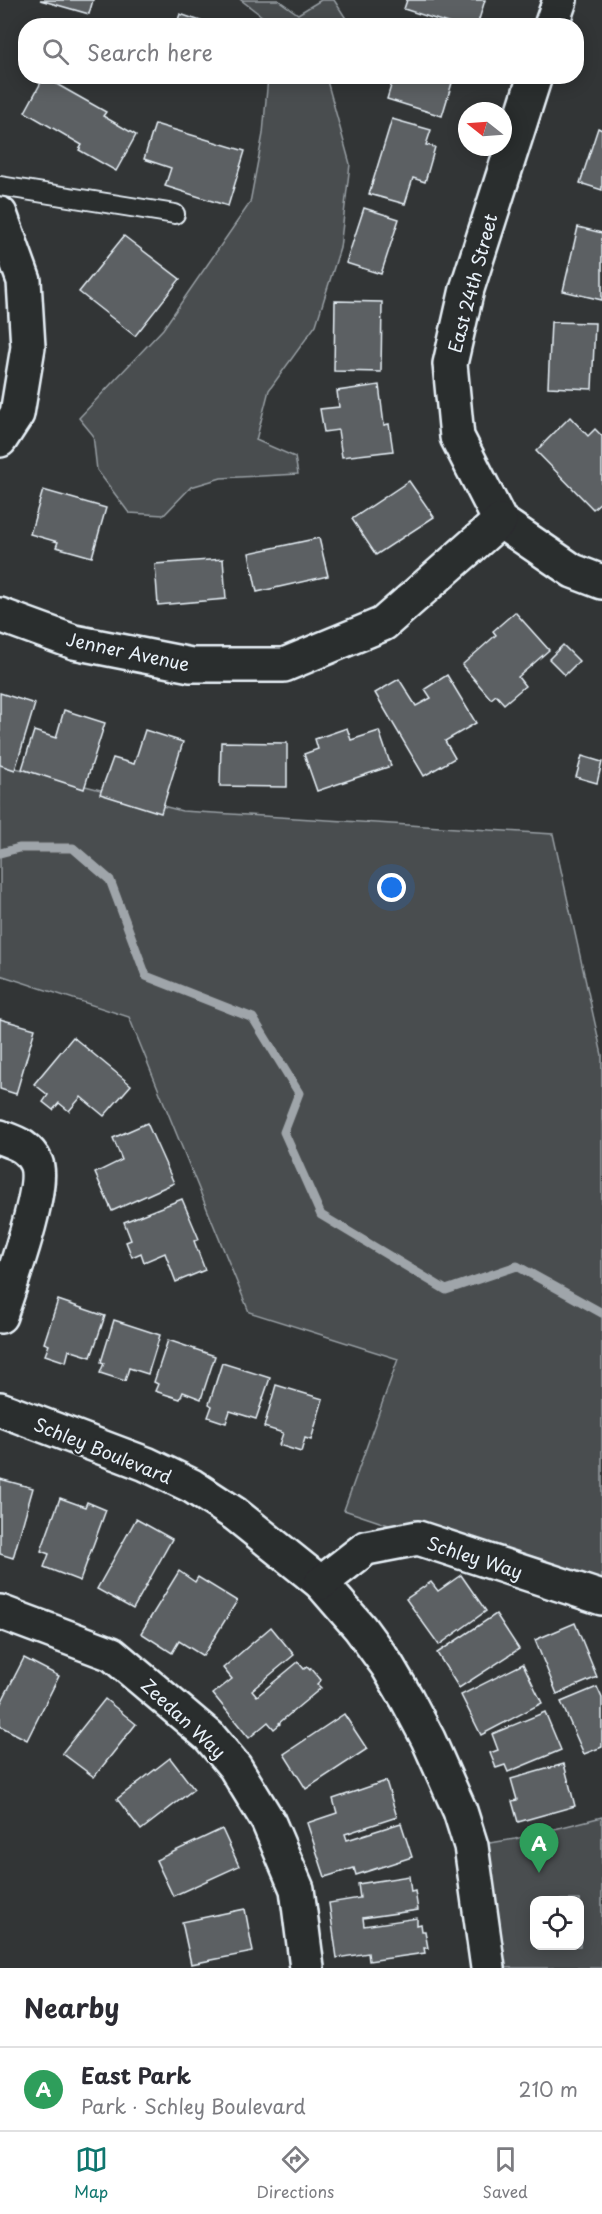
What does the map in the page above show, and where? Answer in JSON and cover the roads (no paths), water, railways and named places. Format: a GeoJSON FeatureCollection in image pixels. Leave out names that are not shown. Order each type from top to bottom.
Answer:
{"type":"FeatureCollection","features":[{"type":"Feature","properties":{"kind":"street"},"geometry":{"type":"LineString","coordinates":[[554,18],[560,0]]}},
{"type":"Feature","properties":{"kind":"street","name":"East 24th Street"},"geometry":{"type":"LineString","coordinates":[[500,521],[458,437],[450,364],[467,289],[532,84]]}},
{"type":"Feature","properties":{"kind":"street"},"geometry":{"type":"LineString","coordinates":[[0,214],[24,281],[28,347],[17,414],[0,440]]}},
{"type":"Feature","properties":{"kind":"street"},"geometry":{"type":"LineString","coordinates":[[500,521],[573,571],[602,582]]}},
{"type":"Feature","properties":{"kind":"street","name":"Jenner Avenue"},"geometry":{"type":"LineString","coordinates":[[0,615],[74,642],[191,665],[284,665],[383,624],[500,521]]}},
{"type":"Feature","properties":{"kind":"street"},"geometry":{"type":"LineString","coordinates":[[0,1316],[7,1272],[34,1205],[38,1171],[14,1144]]}},
{"type":"Feature","properties":{"kind":"street","name":"Schley Boulevard"},"geometry":{"type":"LineString","coordinates":[[0,1409],[146,1464],[192,1486],[235,1514],[321,1583],[360,1628],[387,1665],[428,1739],[460,1812],[471,1846],[488,1968]]}},
{"type":"Feature","properties":{"kind":"street","name":"Schley Way"},"geometry":{"type":"LineString","coordinates":[[321,1583],[366,1548],[418,1538],[602,1598]]}},
{"type":"Feature","properties":{"kind":"street","name":"Zeedan Way"},"geometry":{"type":"LineString","coordinates":[[0,1612],[112,1654],[208,1736],[235,1767],[268,1821],[297,1889],[307,1968]]}},
{"type":"Feature","properties":{"kind":"lane"},"geometry":{"type":"LineString","coordinates":[[0,186],[175,214]]}},
{"type":"Feature","properties":{"kind":"waterway"},"geometry":{"type":"LineString","coordinates":[[0,853],[19,848],[73,848],[110,880],[146,976],[253,1018],[299,1093],[284,1132],[321,1215],[446,1290],[517,1266],[602,1313]]}},
{"type":"Feature","properties":{"kind":"place","name":"East Park"},"geometry":{"type":"Point","coordinates":[539,1873]}}]}
